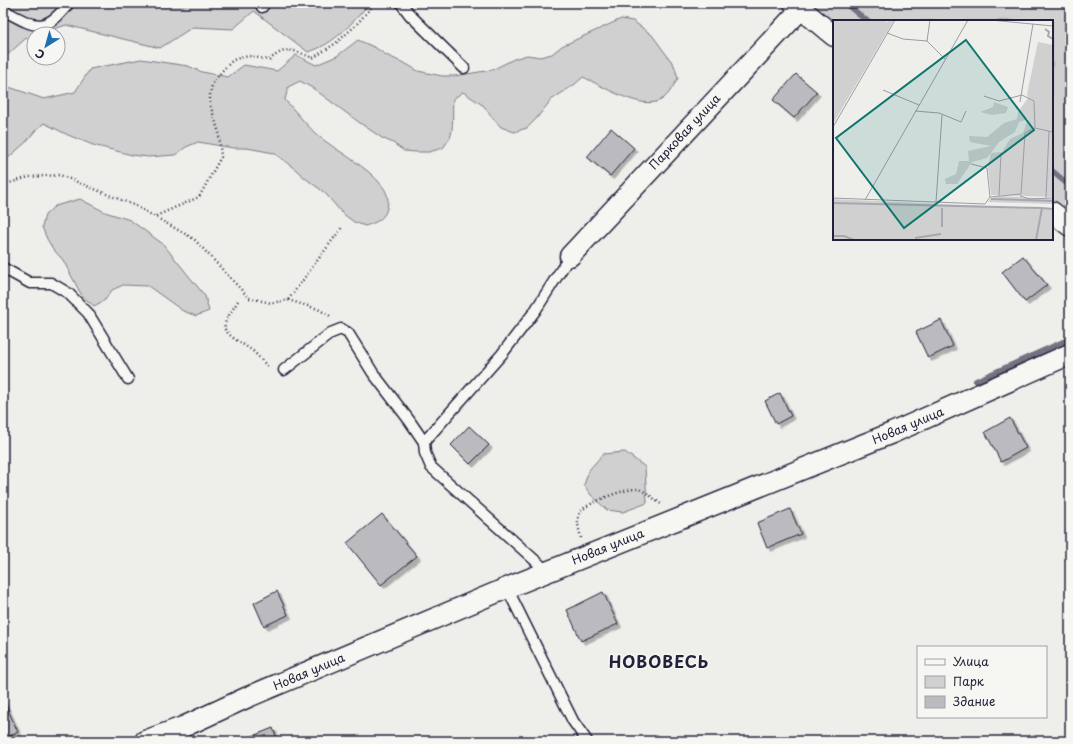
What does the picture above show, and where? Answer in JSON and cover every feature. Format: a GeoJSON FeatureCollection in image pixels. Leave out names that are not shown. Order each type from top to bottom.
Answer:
{"type":"FeatureCollection","features":[{"type":"Feature","properties":{"kind":"street","name":"Парковая улица"},"geometry":{"type":"LineString","coordinates":[[570,256],[797,6],[833,35]]}},
{"type":"Feature","properties":{"kind":"street"},"geometry":{"type":"LineString","coordinates":[[1053,213],[1070,226]]}},
{"type":"Feature","properties":{"kind":"street","name":"Новая улица"},"geometry":{"type":"LineString","coordinates":[[145,741],[184,734],[248,697],[507,588],[892,433],[1070,354]]}},
{"type":"Feature","properties":{"kind":"lane"},"geometry":{"type":"LineString","coordinates":[[3,10],[29,23],[42,26],[58,17],[69,3]]}},
{"type":"Feature","properties":{"kind":"lane"},"geometry":{"type":"LineString","coordinates":[[401,3],[464,68]]}},
{"type":"Feature","properties":{"kind":"lane"},"geometry":{"type":"LineString","coordinates":[[424,442],[502,354],[534,311],[570,256]]}},
{"type":"Feature","properties":{"kind":"lane"},"geometry":{"type":"LineString","coordinates":[[3,268],[30,283],[51,283],[68,293],[88,313],[128,379]]}},
{"type":"Feature","properties":{"kind":"lane"},"geometry":{"type":"LineString","coordinates":[[284,370],[330,333],[341,329],[348,334],[424,442],[425,453],[431,467],[548,572]]}},
{"type":"Feature","properties":{"kind":"lane"},"geometry":{"type":"LineString","coordinates":[[507,588],[574,721],[587,741]]}},
{"type":"Feature","properties":{"kind":"path"},"geometry":{"type":"LineString","coordinates":[[155,216],[199,197],[221,157],[219,134],[210,104],[210,95],[212,85],[233,60],[249,56],[269,60],[282,51],[291,50],[312,58],[336,43],[356,26],[375,3]]}},
{"type":"Feature","properties":{"kind":"path"},"geometry":{"type":"LineString","coordinates":[[3,185],[29,177],[60,175],[136,206],[194,239],[249,298],[271,304],[288,300],[318,309],[332,316],[341,329]]}},
{"type":"Feature","properties":{"kind":"path"},"geometry":{"type":"LineString","coordinates":[[288,300],[343,226]]}},
{"type":"Feature","properties":{"kind":"path"},"geometry":{"type":"LineString","coordinates":[[238,301],[226,320],[224,328],[239,343],[253,351],[270,368],[284,370]]}},
{"type":"Feature","properties":{"kind":"path"},"geometry":{"type":"LineString","coordinates":[[588,556],[580,535],[578,519],[581,511],[599,500],[628,490],[639,489],[682,518]]}},
{"type":"Feature","properties":{"kind":"green space"},"geometry":{"type":"Polygon","coordinates":[[[3,3],[370,3],[350,25],[335,38],[317,49],[308,52],[254,11],[233,29],[193,27],[160,48],[66,25],[26,26],[26,39],[3,59],[3,3]]]}},
{"type":"Feature","properties":{"kind":"green space"},"geometry":{"type":"Polygon","coordinates":[[[802,3],[1070,3],[1070,219],[1053,205],[1053,20],[833,20],[833,28],[802,3]]]}},
{"type":"Feature","properties":{"kind":"green space"},"geometry":{"type":"Polygon","coordinates":[[[621,19],[633,21],[652,35],[674,65],[678,78],[664,98],[656,102],[646,103],[623,96],[583,77],[574,85],[551,100],[527,128],[514,132],[501,127],[484,106],[463,92],[453,99],[450,138],[443,148],[429,152],[404,151],[393,143],[382,138],[314,89],[300,81],[288,87],[285,100],[308,126],[316,134],[369,172],[377,179],[385,190],[388,200],[386,212],[379,220],[365,226],[354,222],[342,213],[325,193],[274,153],[247,148],[233,148],[198,142],[186,147],[175,155],[148,157],[132,155],[93,145],[44,123],[26,142],[3,161],[3,85],[44,99],[75,92],[90,69],[141,59],[188,66],[202,72],[228,77],[244,65],[277,71],[296,55],[316,65],[337,56],[358,40],[418,71],[442,76],[454,76],[492,70],[514,59],[527,55],[540,57],[552,54],[562,46],[621,19]]]}},
{"type":"Feature","properties":{"kind":"green space"},"geometry":{"type":"Polygon","coordinates":[[[80,199],[105,212],[130,220],[163,244],[205,296],[209,311],[196,316],[183,311],[148,286],[123,285],[112,290],[105,300],[94,306],[82,296],[63,260],[53,249],[47,239],[42,227],[45,215],[55,206],[80,199]]]}},
{"type":"Feature","properties":{"kind":"green space"},"geometry":{"type":"Polygon","coordinates":[[[625,452],[645,467],[647,503],[623,512],[607,510],[591,495],[584,485],[589,470],[603,454],[625,452]]]}},
{"type":"Feature","properties":{"kind":"building"},"geometry":{"type":"Polygon","coordinates":[[[796,74],[817,92],[794,118],[773,100],[796,74]]]}},
{"type":"Feature","properties":{"kind":"building"},"geometry":{"type":"Polygon","coordinates":[[[611,128],[634,148],[610,176],[587,157],[611,128]]]}},
{"type":"Feature","properties":{"kind":"building"},"geometry":{"type":"Polygon","coordinates":[[[1023,256],[1047,285],[1025,302],[1002,272],[1023,256]]]}},
{"type":"Feature","properties":{"kind":"building"},"geometry":{"type":"Polygon","coordinates":[[[941,320],[953,346],[928,358],[916,332],[941,320]]]}},
{"type":"Feature","properties":{"kind":"building"},"geometry":{"type":"Polygon","coordinates":[[[780,393],[791,416],[776,424],[765,401],[780,393]]]}},
{"type":"Feature","properties":{"kind":"building"},"geometry":{"type":"Polygon","coordinates":[[[1010,418],[1026,448],[1001,462],[985,432],[1010,418]]]}},
{"type":"Feature","properties":{"kind":"building"},"geometry":{"type":"Polygon","coordinates":[[[469,426],[489,445],[470,464],[451,445],[469,426]]]}},
{"type":"Feature","properties":{"kind":"building"},"geometry":{"type":"Polygon","coordinates":[[[790,509],[801,534],[767,548],[757,523],[790,509]]]}},
{"type":"Feature","properties":{"kind":"building"},"geometry":{"type":"Polygon","coordinates":[[[382,514],[417,556],[381,585],[347,543],[382,514]]]}},
{"type":"Feature","properties":{"kind":"building"},"geometry":{"type":"Polygon","coordinates":[[[277,591],[288,615],[264,626],[254,603],[277,591]]]}},
{"type":"Feature","properties":{"kind":"building"},"geometry":{"type":"Polygon","coordinates":[[[603,592],[618,624],[581,641],[567,610],[603,592]]]}},
{"type":"Feature","properties":{"kind":"building"},"geometry":{"type":"Polygon","coordinates":[[[3,699],[18,732],[3,739],[3,699]]]}},
{"type":"Feature","properties":{"kind":"building"},"geometry":{"type":"Polygon","coordinates":[[[273,728],[278,741],[240,741],[273,728]]]}},
{"type":"Feature","properties":{"kind":"waterway"},"geometry":{"type":"LineString","coordinates":[[845,3],[866,20]]}},
{"type":"Feature","properties":{"kind":"waterway"},"geometry":{"type":"LineString","coordinates":[[1053,172],[1070,186]]}},
{"type":"Feature","properties":{"kind":"waterway"},"geometry":{"type":"LineString","coordinates":[[976,381],[1070,339]]}},
{"type":"Feature","properties":{"kind":"district","name":"НОВОВЕСЬ"},"geometry":{"type":"Point","coordinates":[659,662]}}]}
